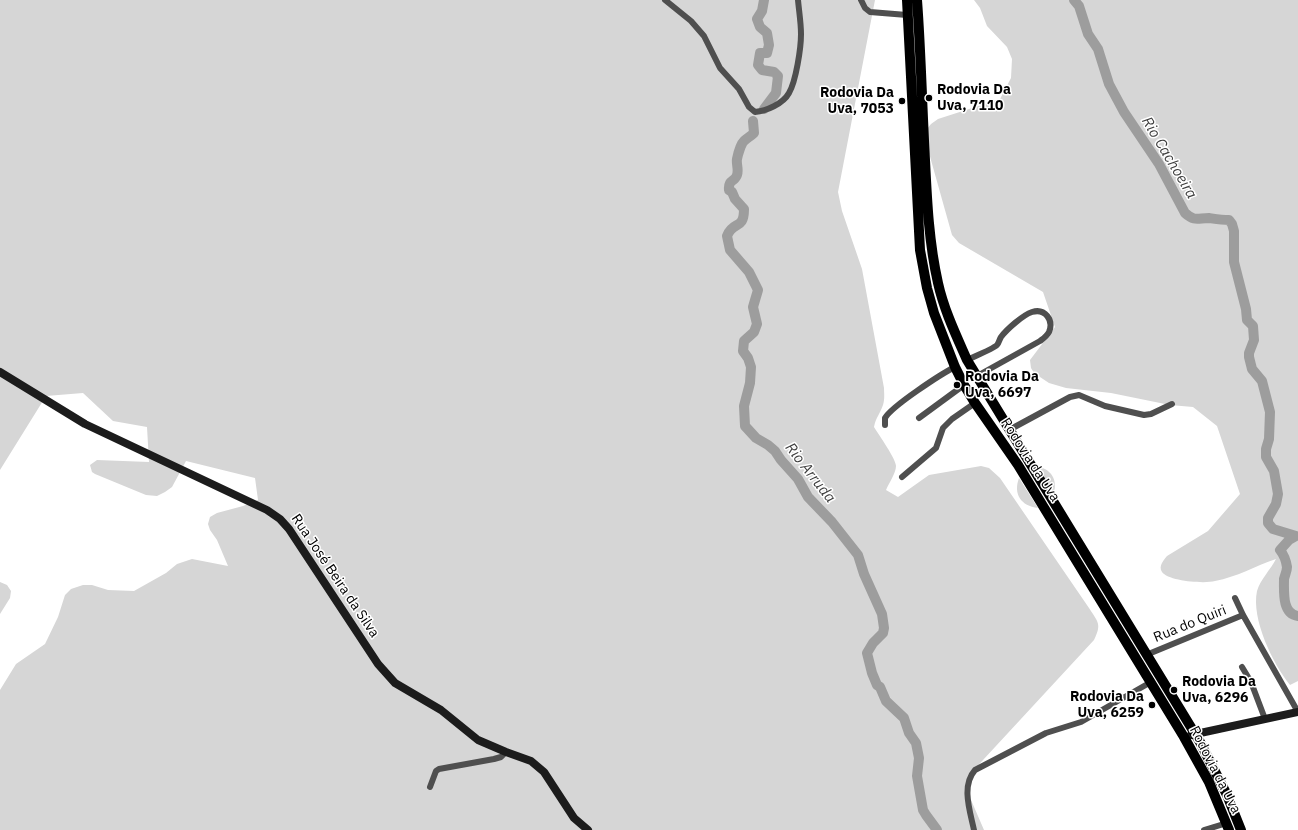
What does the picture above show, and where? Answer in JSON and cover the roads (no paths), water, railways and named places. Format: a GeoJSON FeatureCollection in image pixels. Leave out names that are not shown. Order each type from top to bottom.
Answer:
{"type":"FeatureCollection","features":[{"type":"Feature","properties":{"kind":"main road","name":"Rodovia da Uva"},"geometry":{"type":"LineString","coordinates":[[907,0],[920,250],[934,313],[955,367],[964,385],[1018,465],[1184,737],[1208,782],[1228,826]]}},
{"type":"Feature","properties":{"kind":"main road","name":"Rodovia da Uva"},"geometry":{"type":"LineString","coordinates":[[917,0],[920,33],[928,221],[939,285],[949,318],[967,360],[1195,734],[1227,795],[1241,830]]}},
{"type":"Feature","properties":{"kind":"street"},"geometry":{"type":"LineString","coordinates":[[665,0],[691,21],[704,36],[720,68],[739,89],[749,107],[755,112],[762,111],[782,101],[789,94],[796,72],[801,34],[798,0]]}},
{"type":"Feature","properties":{"kind":"street"},"geometry":{"type":"LineString","coordinates":[[861,0],[865,8],[870,12],[907,15]]}},
{"type":"Feature","properties":{"kind":"street"},"geometry":{"type":"LineString","coordinates":[[967,360],[992,349],[998,344],[1001,337],[1026,315],[1040,311],[1049,316],[1050,328],[1047,336],[977,376]]}},
{"type":"Feature","properties":{"kind":"street"},"geometry":{"type":"LineString","coordinates":[[885,425],[885,418],[892,410],[929,383],[955,367]]}},
{"type":"Feature","properties":{"kind":"street","name":"Rua José Beira da Silva"},"geometry":{"type":"LineString","coordinates":[[0,372],[85,424],[267,510],[280,519],[289,529],[378,664],[395,683],[440,710],[478,740],[531,761],[544,772],[574,818],[588,830]]}},
{"type":"Feature","properties":{"kind":"street"},"geometry":{"type":"LineString","coordinates":[[920,418],[964,385]]}},
{"type":"Feature","properties":{"kind":"street"},"geometry":{"type":"LineString","coordinates":[[1009,430],[1070,397],[1079,395],[1105,406],[1144,415],[1151,414],[1172,404]]}},
{"type":"Feature","properties":{"kind":"street"},"geometry":{"type":"LineString","coordinates":[[902,477],[936,448],[943,428],[952,419],[975,403]]}},
{"type":"Feature","properties":{"kind":"street","name":"Rua do Quiri"},"geometry":{"type":"LineString","coordinates":[[1235,598],[1243,615],[1298,712]]}},
{"type":"Feature","properties":{"kind":"street","name":"Rua do Quiri"},"geometry":{"type":"LineString","coordinates":[[1146,654],[1243,615]]}},
{"type":"Feature","properties":{"kind":"street"},"geometry":{"type":"LineString","coordinates":[[1242,667],[1251,682],[1265,719]]}},
{"type":"Feature","properties":{"kind":"street"},"geometry":{"type":"LineString","coordinates":[[974,830],[967,795],[967,785],[970,775],[975,770],[1046,733],[1081,722],[1151,682]]}},
{"type":"Feature","properties":{"kind":"street"},"geometry":{"type":"LineString","coordinates":[[1184,737],[1298,712]]}},
{"type":"Feature","properties":{"kind":"street"},"geometry":{"type":"LineString","coordinates":[[430,787],[436,771],[439,769],[494,760],[501,757],[506,752]]}},
{"type":"Feature","properties":{"kind":"street"},"geometry":{"type":"LineString","coordinates":[[1204,830],[1228,826]]}},
{"type":"Feature","properties":{"kind":"waterway","name":"Rio Arruda"},"geometry":{"type":"LineString","coordinates":[[764,0],[762,11],[757,19],[760,27],[767,33],[769,45],[767,53],[760,53],[758,65],[762,70],[774,72],[778,76],[776,93],[764,109]]}},
{"type":"Feature","properties":{"kind":"waterway","name":"Rio Cachoeira"},"geometry":{"type":"LineString","coordinates":[[1074,0],[1079,6],[1088,34],[1098,49],[1109,84],[1124,112],[1159,164],[1185,213],[1194,219],[1209,218],[1229,220],[1232,224],[1234,231],[1234,262],[1246,309],[1247,320],[1253,326],[1254,340],[1249,357],[1252,369],[1262,381],[1270,412],[1269,439],[1266,449],[1266,457],[1274,471],[1278,494],[1276,504],[1268,518],[1268,523],[1273,529],[1296,536],[1289,540],[1280,550],[1285,558],[1287,567],[1284,579],[1285,602],[1289,611],[1298,616]]}},
{"type":"Feature","properties":{"kind":"waterway","name":"Rio Arruda"},"geometry":{"type":"LineString","coordinates":[[753,121],[754,133],[742,144],[737,159],[737,175],[729,186],[729,190],[744,209],[744,216],[740,223],[729,231],[727,236],[730,250],[749,272],[758,290],[753,307],[757,324],[754,332],[744,341],[743,351],[748,358],[751,367],[750,383],[744,406],[745,426],[756,438],[775,451],[798,479],[808,497],[832,522],[858,555],[864,574],[882,614],[884,628],[883,633],[873,643],[867,653],[872,673],[886,701],[904,718],[909,733],[916,743],[919,758],[917,776],[923,810],[937,830]]}},
{"type":"Feature","properties":{"kind":"place","name":"Rodovia Da Uva, 7110"},"geometry":{"type":"Point","coordinates":[929,98]}},
{"type":"Feature","properties":{"kind":"place","name":"Rodovia Da Uva, 7053"},"geometry":{"type":"Point","coordinates":[902,101]}},
{"type":"Feature","properties":{"kind":"place","name":"Rodovia Da Uva, 6697"},"geometry":{"type":"Point","coordinates":[957,385]}},
{"type":"Feature","properties":{"kind":"place","name":"Rodovia Da Uva, 6296"},"geometry":{"type":"Point","coordinates":[1174,690]}},
{"type":"Feature","properties":{"kind":"place","name":"Rodovia Da Uva, 6259"},"geometry":{"type":"Point","coordinates":[1152,705]}}]}
